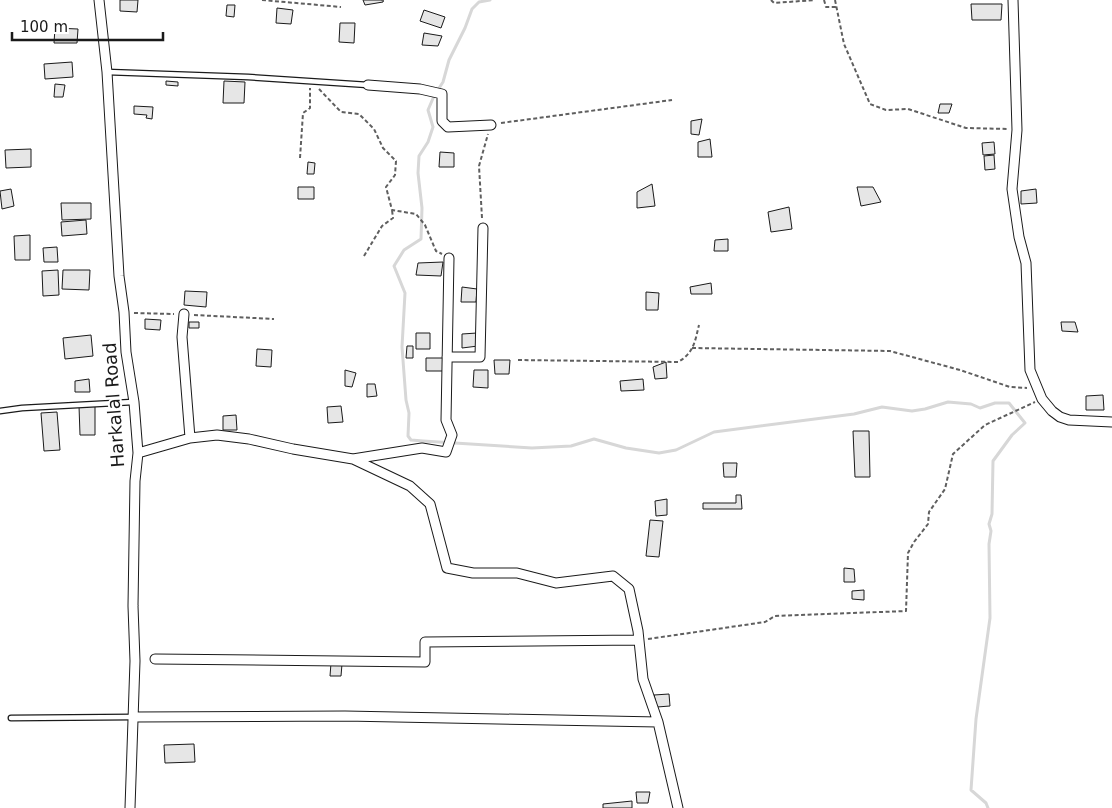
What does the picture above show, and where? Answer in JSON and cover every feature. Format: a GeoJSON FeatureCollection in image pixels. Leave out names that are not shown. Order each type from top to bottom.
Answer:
{"type":"FeatureCollection","features":[{"type":"Feature","properties":{"kind":"street","name":"Harkalal Road"},"geometry":{"type":"LineString","coordinates":[[99,0],[107,72],[119,276],[138,453],[135,480],[133,606],[135,661],[130,808]]}},
{"type":"Feature","properties":{"kind":"street"},"geometry":{"type":"LineString","coordinates":[[1013,0],[1017,130],[1012,189],[1019,237],[1026,263],[1030,370],[1036,389],[1052,411],[1068,420],[1112,422]]}},
{"type":"Feature","properties":{"kind":"street"},"geometry":{"type":"LineString","coordinates":[[368,85],[420,89],[442,94],[442,121],[448,127],[491,125]]}},
{"type":"Feature","properties":{"kind":"street"},"geometry":{"type":"LineString","coordinates":[[447,357],[480,357],[482,228]]}},
{"type":"Feature","properties":{"kind":"street"},"geometry":{"type":"LineString","coordinates":[[353,459],[422,448],[446,452],[452,435],[446,420],[449,258]]}},
{"type":"Feature","properties":{"kind":"street"},"geometry":{"type":"LineString","coordinates":[[184,314],[182,337],[190,438]]}},
{"type":"Feature","properties":{"kind":"street"},"geometry":{"type":"LineString","coordinates":[[138,453],[190,438],[217,435],[249,438],[353,459],[410,486],[430,504],[448,568],[473,573],[517,573],[556,583],[613,576],[629,589],[639,640],[643,679],[658,722],[678,808]]}},
{"type":"Feature","properties":{"kind":"street"},"geometry":{"type":"LineString","coordinates":[[155,659],[425,662],[425,642],[639,640]]}},
{"type":"Feature","properties":{"kind":"street"},"geometry":{"type":"LineString","coordinates":[[133,718],[345,716],[658,722]]}},
{"type":"Feature","properties":{"kind":"lane"},"geometry":{"type":"LineString","coordinates":[[107,72],[248,77],[368,85]]}},
{"type":"Feature","properties":{"kind":"lane"},"geometry":{"type":"LineString","coordinates":[[0,411],[22,408],[134,402]]}},
{"type":"Feature","properties":{"kind":"lane"},"geometry":{"type":"LineString","coordinates":[[12,718],[133,718]]}},
{"type":"Feature","properties":{"kind":"path"},"geometry":{"type":"LineString","coordinates":[[262,0],[341,7]]}},
{"type":"Feature","properties":{"kind":"path"},"geometry":{"type":"LineString","coordinates":[[771,0],[774,3],[815,0]]}},
{"type":"Feature","properties":{"kind":"path"},"geometry":{"type":"LineString","coordinates":[[824,0],[826,7],[836,7]]}},
{"type":"Feature","properties":{"kind":"path"},"geometry":{"type":"LineString","coordinates":[[835,0],[844,44],[870,104],[886,110],[908,109],[966,128],[1017,130]]}},
{"type":"Feature","properties":{"kind":"path"},"geometry":{"type":"LineString","coordinates":[[300,158],[303,113],[310,108],[310,81]]}},
{"type":"Feature","properties":{"kind":"path"},"geometry":{"type":"LineString","coordinates":[[310,81],[341,112],[359,114],[374,129],[383,148],[396,161],[395,175],[386,187],[393,218],[382,226],[364,256]]}},
{"type":"Feature","properties":{"kind":"path"},"geometry":{"type":"LineString","coordinates":[[482,228],[479,166],[491,125],[672,100]]}},
{"type":"Feature","properties":{"kind":"path"},"geometry":{"type":"LineString","coordinates":[[392,210],[416,214],[425,225],[436,251],[449,258]]}},
{"type":"Feature","properties":{"kind":"path"},"geometry":{"type":"LineString","coordinates":[[124,312],[274,320]]}},
{"type":"Feature","properties":{"kind":"path"},"geometry":{"type":"LineString","coordinates":[[518,360],[678,362],[687,357],[692,348],[699,325]]}},
{"type":"Feature","properties":{"kind":"path"},"geometry":{"type":"LineString","coordinates":[[692,348],[890,351],[960,370],[1010,387],[1036,389]]}},
{"type":"Feature","properties":{"kind":"path"},"geometry":{"type":"LineString","coordinates":[[639,640],[765,622],[775,616],[906,611],[908,553],[928,524],[929,512],[945,489],[953,454],[985,426],[1042,399]]}},
{"type":"Feature","properties":{"kind":"building"},"geometry":{"type":"Polygon","coordinates":[[[120,0],[138,0],[137,12],[120,11],[120,0]]]}},
{"type":"Feature","properties":{"kind":"building"},"geometry":{"type":"Polygon","coordinates":[[[363,0],[382,0],[383,2],[365,5],[363,0]]]}},
{"type":"Feature","properties":{"kind":"building"},"geometry":{"type":"Polygon","coordinates":[[[971,4],[1002,4],[1001,20],[972,20],[971,4]]]}},
{"type":"Feature","properties":{"kind":"building"},"geometry":{"type":"Polygon","coordinates":[[[227,5],[235,5],[234,17],[226,16],[227,5]]]}},
{"type":"Feature","properties":{"kind":"building"},"geometry":{"type":"Polygon","coordinates":[[[277,8],[293,10],[291,24],[276,23],[277,8]]]}},
{"type":"Feature","properties":{"kind":"building"},"geometry":{"type":"Polygon","coordinates":[[[424,10],[445,17],[441,28],[420,21],[424,10]]]}},
{"type":"Feature","properties":{"kind":"building"},"geometry":{"type":"Polygon","coordinates":[[[340,23],[355,23],[354,43],[339,42],[340,23]]]}},
{"type":"Feature","properties":{"kind":"building"},"geometry":{"type":"Polygon","coordinates":[[[55,28],[78,29],[77,43],[54,43],[55,28]]]}},
{"type":"Feature","properties":{"kind":"building"},"geometry":{"type":"Polygon","coordinates":[[[424,33],[442,36],[438,46],[422,45],[424,33]]]}},
{"type":"Feature","properties":{"kind":"building"},"geometry":{"type":"Polygon","coordinates":[[[72,62],[73,77],[45,79],[44,64],[72,62]]]}},
{"type":"Feature","properties":{"kind":"building"},"geometry":{"type":"Polygon","coordinates":[[[166,81],[178,82],[178,86],[166,85],[166,81]]]}},
{"type":"Feature","properties":{"kind":"building"},"geometry":{"type":"Polygon","coordinates":[[[224,81],[245,82],[244,103],[223,103],[224,81]]]}},
{"type":"Feature","properties":{"kind":"building"},"geometry":{"type":"Polygon","coordinates":[[[55,84],[65,85],[63,97],[54,97],[55,84]]]}},
{"type":"Feature","properties":{"kind":"building"},"geometry":{"type":"Polygon","coordinates":[[[940,104],[952,104],[949,113],[938,113],[940,104]]]}},
{"type":"Feature","properties":{"kind":"building"},"geometry":{"type":"Polygon","coordinates":[[[134,106],[153,107],[152,119],[146,118],[147,115],[134,114],[134,106]]]}},
{"type":"Feature","properties":{"kind":"building"},"geometry":{"type":"Polygon","coordinates":[[[702,119],[699,135],[691,134],[691,121],[702,119]]]}},
{"type":"Feature","properties":{"kind":"building"},"geometry":{"type":"Polygon","coordinates":[[[710,139],[712,157],[698,157],[698,142],[710,139]]]}},
{"type":"Feature","properties":{"kind":"building"},"geometry":{"type":"Polygon","coordinates":[[[994,142],[995,154],[983,155],[982,143],[994,142]]]}},
{"type":"Feature","properties":{"kind":"building"},"geometry":{"type":"Polygon","coordinates":[[[31,149],[31,167],[6,168],[5,150],[31,149]]]}},
{"type":"Feature","properties":{"kind":"building"},"geometry":{"type":"Polygon","coordinates":[[[440,152],[454,153],[454,167],[439,167],[440,152]]]}},
{"type":"Feature","properties":{"kind":"building"},"geometry":{"type":"Polygon","coordinates":[[[994,155],[995,169],[985,170],[984,156],[994,155]]]}},
{"type":"Feature","properties":{"kind":"building"},"geometry":{"type":"Polygon","coordinates":[[[308,162],[315,163],[314,174],[307,174],[308,162]]]}},
{"type":"Feature","properties":{"kind":"building"},"geometry":{"type":"Polygon","coordinates":[[[652,184],[655,206],[637,208],[637,192],[652,184]]]}},
{"type":"Feature","properties":{"kind":"building"},"geometry":{"type":"Polygon","coordinates":[[[298,187],[314,187],[314,199],[298,199],[298,187]]]}},
{"type":"Feature","properties":{"kind":"building"},"geometry":{"type":"Polygon","coordinates":[[[857,187],[873,187],[881,202],[861,206],[857,187]]]}},
{"type":"Feature","properties":{"kind":"building"},"geometry":{"type":"Polygon","coordinates":[[[11,189],[14,206],[2,209],[0,191],[11,189]]]}},
{"type":"Feature","properties":{"kind":"building"},"geometry":{"type":"Polygon","coordinates":[[[1036,189],[1037,203],[1021,204],[1021,191],[1036,189]]]}},
{"type":"Feature","properties":{"kind":"building"},"geometry":{"type":"Polygon","coordinates":[[[61,203],[91,203],[91,219],[62,220],[61,203]]]}},
{"type":"Feature","properties":{"kind":"building"},"geometry":{"type":"Polygon","coordinates":[[[789,207],[792,229],[771,232],[768,212],[789,207]]]}},
{"type":"Feature","properties":{"kind":"building"},"geometry":{"type":"Polygon","coordinates":[[[86,220],[87,234],[62,236],[61,222],[86,220]]]}},
{"type":"Feature","properties":{"kind":"building"},"geometry":{"type":"Polygon","coordinates":[[[30,235],[30,260],[15,260],[14,236],[30,235]]]}},
{"type":"Feature","properties":{"kind":"building"},"geometry":{"type":"Polygon","coordinates":[[[728,239],[728,251],[714,251],[715,240],[728,239]]]}},
{"type":"Feature","properties":{"kind":"building"},"geometry":{"type":"Polygon","coordinates":[[[57,247],[58,262],[44,262],[43,248],[57,247]]]}},
{"type":"Feature","properties":{"kind":"building"},"geometry":{"type":"Polygon","coordinates":[[[443,262],[441,276],[416,275],[418,263],[443,262]]]}},
{"type":"Feature","properties":{"kind":"building"},"geometry":{"type":"Polygon","coordinates":[[[58,270],[59,295],[43,296],[42,271],[58,270]]]}},
{"type":"Feature","properties":{"kind":"building"},"geometry":{"type":"Polygon","coordinates":[[[63,270],[90,270],[89,290],[62,289],[63,270]]]}},
{"type":"Feature","properties":{"kind":"building"},"geometry":{"type":"Polygon","coordinates":[[[711,283],[712,294],[691,294],[690,287],[711,283]]]}},
{"type":"Feature","properties":{"kind":"building"},"geometry":{"type":"Polygon","coordinates":[[[462,287],[477,289],[476,302],[461,302],[462,287]]]}},
{"type":"Feature","properties":{"kind":"building"},"geometry":{"type":"Polygon","coordinates":[[[185,291],[207,292],[206,307],[184,305],[185,291]]]}},
{"type":"Feature","properties":{"kind":"building"},"geometry":{"type":"Polygon","coordinates":[[[646,292],[659,293],[658,310],[646,310],[646,292]]]}},
{"type":"Feature","properties":{"kind":"building"},"geometry":{"type":"Polygon","coordinates":[[[145,319],[161,320],[160,330],[145,329],[145,319]]]}},
{"type":"Feature","properties":{"kind":"building"},"geometry":{"type":"Polygon","coordinates":[[[189,322],[199,322],[199,328],[189,328],[189,322]]]}},
{"type":"Feature","properties":{"kind":"building"},"geometry":{"type":"Polygon","coordinates":[[[1061,322],[1075,322],[1078,332],[1062,331],[1061,322]]]}},
{"type":"Feature","properties":{"kind":"building"},"geometry":{"type":"Polygon","coordinates":[[[416,333],[430,333],[430,349],[416,349],[416,333]]]}},
{"type":"Feature","properties":{"kind":"building"},"geometry":{"type":"Polygon","coordinates":[[[477,333],[478,346],[462,348],[462,334],[477,333]]]}},
{"type":"Feature","properties":{"kind":"building"},"geometry":{"type":"Polygon","coordinates":[[[91,335],[93,356],[65,359],[63,338],[91,335]]]}},
{"type":"Feature","properties":{"kind":"building"},"geometry":{"type":"Polygon","coordinates":[[[407,346],[413,346],[413,358],[406,358],[407,346]]]}},
{"type":"Feature","properties":{"kind":"building"},"geometry":{"type":"Polygon","coordinates":[[[257,349],[272,350],[271,367],[256,366],[257,349]]]}},
{"type":"Feature","properties":{"kind":"building"},"geometry":{"type":"Polygon","coordinates":[[[426,358],[446,358],[445,371],[426,371],[426,358]]]}},
{"type":"Feature","properties":{"kind":"building"},"geometry":{"type":"Polygon","coordinates":[[[494,360],[510,360],[509,374],[495,374],[494,360]]]}},
{"type":"Feature","properties":{"kind":"building"},"geometry":{"type":"Polygon","coordinates":[[[666,362],[667,378],[655,379],[653,367],[666,362]]]}},
{"type":"Feature","properties":{"kind":"building"},"geometry":{"type":"Polygon","coordinates":[[[345,370],[356,373],[352,387],[345,386],[345,370]]]}},
{"type":"Feature","properties":{"kind":"building"},"geometry":{"type":"Polygon","coordinates":[[[474,370],[488,370],[488,388],[473,387],[474,370]]]}},
{"type":"Feature","properties":{"kind":"building"},"geometry":{"type":"Polygon","coordinates":[[[89,379],[90,392],[75,392],[75,381],[89,379]]]}},
{"type":"Feature","properties":{"kind":"building"},"geometry":{"type":"Polygon","coordinates":[[[643,379],[644,390],[621,391],[620,381],[643,379]]]}},
{"type":"Feature","properties":{"kind":"building"},"geometry":{"type":"Polygon","coordinates":[[[367,384],[375,384],[377,396],[367,397],[367,384]]]}},
{"type":"Feature","properties":{"kind":"building"},"geometry":{"type":"Polygon","coordinates":[[[1103,395],[1104,410],[1086,410],[1086,396],[1103,395]]]}},
{"type":"Feature","properties":{"kind":"building"},"geometry":{"type":"Polygon","coordinates":[[[79,406],[95,406],[95,435],[80,435],[79,406]]]}},
{"type":"Feature","properties":{"kind":"building"},"geometry":{"type":"Polygon","coordinates":[[[341,406],[343,422],[328,423],[327,407],[341,406]]]}},
{"type":"Feature","properties":{"kind":"building"},"geometry":{"type":"Polygon","coordinates":[[[57,412],[60,450],[44,451],[41,413],[57,412]]]}},
{"type":"Feature","properties":{"kind":"building"},"geometry":{"type":"Polygon","coordinates":[[[236,415],[237,430],[223,430],[223,416],[236,415]]]}},
{"type":"Feature","properties":{"kind":"building"},"geometry":{"type":"Polygon","coordinates":[[[853,431],[869,431],[870,477],[855,477],[853,431]]]}},
{"type":"Feature","properties":{"kind":"building"},"geometry":{"type":"Polygon","coordinates":[[[723,463],[737,463],[736,477],[724,477],[723,463]]]}},
{"type":"Feature","properties":{"kind":"building"},"geometry":{"type":"Polygon","coordinates":[[[736,495],[741,495],[742,509],[703,509],[703,503],[736,503],[736,495]]]}},
{"type":"Feature","properties":{"kind":"building"},"geometry":{"type":"Polygon","coordinates":[[[667,499],[667,515],[656,516],[655,501],[667,499]]]}},
{"type":"Feature","properties":{"kind":"building"},"geometry":{"type":"Polygon","coordinates":[[[650,520],[663,521],[659,557],[646,556],[650,520]]]}},
{"type":"Feature","properties":{"kind":"building"},"geometry":{"type":"Polygon","coordinates":[[[844,568],[854,569],[855,582],[844,582],[844,568]]]}},
{"type":"Feature","properties":{"kind":"building"},"geometry":{"type":"Polygon","coordinates":[[[864,590],[864,600],[852,599],[852,591],[864,590]]]}},
{"type":"Feature","properties":{"kind":"building"},"geometry":{"type":"Polygon","coordinates":[[[331,663],[342,664],[341,676],[330,676],[331,663]]]}},
{"type":"Feature","properties":{"kind":"building"},"geometry":{"type":"Polygon","coordinates":[[[669,694],[670,706],[657,707],[654,695],[669,694]]]}},
{"type":"Feature","properties":{"kind":"building"},"geometry":{"type":"Polygon","coordinates":[[[194,744],[195,762],[165,763],[164,745],[194,744]]]}},
{"type":"Feature","properties":{"kind":"building"},"geometry":{"type":"Polygon","coordinates":[[[636,792],[650,792],[648,803],[637,803],[636,792]]]}},
{"type":"Feature","properties":{"kind":"building"},"geometry":{"type":"Polygon","coordinates":[[[632,801],[632,808],[603,808],[603,804],[632,801]]]}},
{"type":"Feature","properties":{"kind":"waterway"},"geometry":{"type":"LineString","coordinates":[[490,0],[479,2],[472,9],[449,60],[443,82],[428,110],[433,127],[428,142],[419,156],[418,173],[422,208],[421,239],[404,250],[394,266],[405,293],[402,347],[406,400],[409,413],[408,436],[411,440],[532,448],[571,446],[594,439],[626,448],[659,453],[676,450],[714,432],[854,414],[882,407],[912,411],[948,402],[971,404],[980,408],[995,403],[1009,403],[1025,423],[1012,435],[993,461],[992,514],[989,524],[991,531],[989,544],[990,618],[976,719],[971,790],[986,803],[988,808]]}}]}
